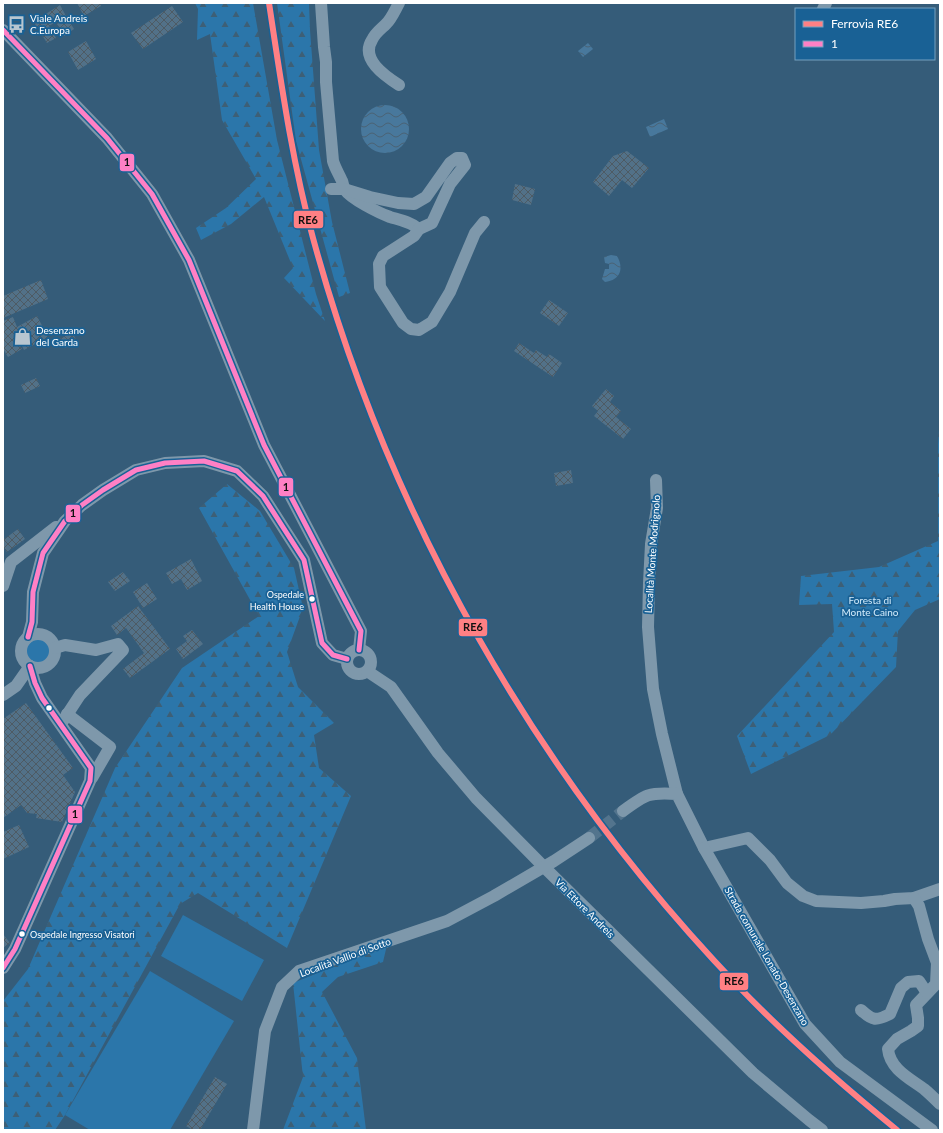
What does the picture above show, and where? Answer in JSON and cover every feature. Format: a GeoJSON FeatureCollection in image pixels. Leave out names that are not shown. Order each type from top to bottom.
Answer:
{"type":"FeatureCollection","features":[{"type":"Feature","properties":{"kind":"street"},"geometry":{"type":"LineString","coordinates":[[321,3],[333,161],[342,179],[344,189],[372,208],[388,216],[416,226],[419,229]]}},
{"type":"Feature","properties":{"kind":"street"},"geometry":{"type":"LineString","coordinates":[[386,3],[390,8],[392,17]]}},
{"type":"Feature","properties":{"kind":"street"},"geometry":{"type":"LineString","coordinates":[[399,3],[392,17],[370,41],[369,52],[382,74],[399,85]]}},
{"type":"Feature","properties":{"kind":"street"},"geometry":{"type":"LineString","coordinates":[[3,30],[107,138],[152,194],[189,260],[264,445],[361,631],[359,650]]}},
{"type":"Feature","properties":{"kind":"street"},"geometry":{"type":"LineString","coordinates":[[331,189],[344,189],[370,197],[398,203],[414,204],[426,197],[450,163],[457,158],[462,158],[465,165],[450,184],[432,223],[419,229],[414,236],[383,256],[379,264],[380,287],[403,323],[412,329],[419,330],[432,322],[450,292],[475,233],[484,222]]}},
{"type":"Feature","properties":{"kind":"street"},"geometry":{"type":"LineString","coordinates":[[3,586],[7,564],[65,521],[103,490],[136,470],[166,462],[204,461],[237,471],[263,496],[304,560],[322,643],[333,655],[347,659]]}},
{"type":"Feature","properties":{"kind":"street","name":"Località Monte Modrignolo"},"geometry":{"type":"LineString","coordinates":[[656,480],[657,508],[651,544],[648,583],[648,627],[653,689],[662,734],[677,794],[704,848]]}},
{"type":"Feature","properties":{"kind":"street"},"geometry":{"type":"LineString","coordinates":[[64,719],[80,694],[123,650],[118,644],[96,650],[50,639],[22,643],[21,654],[26,663],[30,666],[38,668],[51,662],[53,658],[50,639],[32,622],[33,592],[43,553],[65,521]]}},
{"type":"Feature","properties":{"kind":"street"},"geometry":{"type":"LineString","coordinates":[[359,650],[367,654],[371,663],[367,671],[359,674],[354,673],[348,667],[347,659],[354,651],[359,650]]}},
{"type":"Feature","properties":{"kind":"street"},"geometry":{"type":"LineString","coordinates":[[3,968],[15,949],[90,781],[110,747],[64,719],[42,698],[35,683],[30,666]]}},
{"type":"Feature","properties":{"kind":"street"},"geometry":{"type":"LineString","coordinates":[[3,695],[16,686],[30,666]]}},
{"type":"Feature","properties":{"kind":"street"},"geometry":{"type":"LineString","coordinates":[[35,683],[43,667]]}},
{"type":"Feature","properties":{"kind":"street","name":"Via Ettore Andreis"},"geometry":{"type":"LineString","coordinates":[[367,671],[391,686],[438,753],[476,798],[543,866],[753,1073],[808,1120],[822,1130]]}},
{"type":"Feature","properties":{"kind":"street"},"geometry":{"type":"LineString","coordinates":[[64,719],[91,768],[90,781]]}},
{"type":"Feature","properties":{"kind":"street"},"geometry":{"type":"LineString","coordinates":[[623,811],[642,798],[656,793],[677,794]]}},
{"type":"Feature","properties":{"kind":"street","name":"Località Vallio di Sotto"},"geometry":{"type":"LineString","coordinates":[[253,1130],[265,1031],[282,987],[299,971],[447,921],[554,861],[588,838]]}},
{"type":"Feature","properties":{"kind":"street"},"geometry":{"type":"LineString","coordinates":[[704,848],[748,838],[770,860],[787,882],[803,896],[816,901],[861,902],[914,898],[940,889]]}},
{"type":"Feature","properties":{"kind":"street","name":"Strada comunale Lonato-Desenzano"},"geometry":{"type":"LineString","coordinates":[[704,848],[805,1024],[840,1062],[932,1130]]}},
{"type":"Feature","properties":{"kind":"street"},"geometry":{"type":"LineString","coordinates":[[914,898],[919,906],[928,939],[938,963],[936,984],[916,1006],[918,1026],[896,1039],[888,1049],[889,1057],[895,1067],[925,1090],[940,1104]]}},
{"type":"Feature","properties":{"kind":"street"},"geometry":{"type":"LineString","coordinates":[[861,1010],[870,1018],[880,1020],[890,1014],[901,988],[908,982],[919,981],[927,993]]}},
{"type":"Feature","properties":{"kind":"green space"},"geometry":{"type":"Polygon","coordinates":[[[195,3],[253,3],[277,140],[316,294],[325,321],[284,278],[293,268],[264,197],[231,224],[201,240],[196,228],[226,208],[256,179],[222,120],[210,34],[197,40],[198,9],[195,3]]]}},
{"type":"Feature","properties":{"kind":"green space"},"geometry":{"type":"Polygon","coordinates":[[[277,3],[309,3],[319,150],[332,222],[350,293],[339,297],[296,141],[277,3]]]}},
{"type":"Feature","properties":{"kind":"green space","name":"Foresta di Monte Caino"},"geometry":{"type":"Polygon","coordinates":[[[940,416],[940,599],[915,610],[898,631],[896,667],[830,735],[751,774],[737,736],[834,632],[832,604],[799,605],[801,576],[879,567],[938,541],[938,444],[940,416]]]}},
{"type":"Feature","properties":{"kind":"green space"},"geometry":{"type":"Polygon","coordinates":[[[227,484],[260,511],[294,568],[303,608],[287,652],[298,687],[334,723],[314,735],[319,768],[351,796],[287,948],[198,893],[180,904],[65,1115],[55,1130],[3,1130],[3,1001],[28,969],[115,768],[182,668],[259,616],[199,508],[227,484]]]}},
{"type":"Feature","properties":{"kind":"green space"},"geometry":{"type":"Polygon","coordinates":[[[33,639],[43,639],[50,646],[50,656],[43,663],[33,663],[26,656],[26,646],[33,639]]]}},
{"type":"Feature","properties":{"kind":"green space"},"geometry":{"type":"Polygon","coordinates":[[[183,915],[264,960],[242,1001],[161,956],[183,915]]]}},
{"type":"Feature","properties":{"kind":"green space"},"geometry":{"type":"Polygon","coordinates":[[[387,945],[383,962],[338,977],[322,992],[357,1058],[366,1130],[283,1130],[303,1077],[293,983],[387,945]]]}},
{"type":"Feature","properties":{"kind":"green space"},"geometry":{"type":"Polygon","coordinates":[[[150,971],[234,1021],[170,1130],[90,1130],[65,1115],[150,971]]]}},
{"type":"Feature","properties":{"kind":"water"},"geometry":{"type":"Polygon","coordinates":[[[588,43],[593,49],[583,57],[578,51],[588,43]]]}},
{"type":"Feature","properties":{"kind":"water"},"geometry":{"type":"Polygon","coordinates":[[[380,105],[390,105],[402,112],[409,124],[409,134],[402,146],[390,153],[380,153],[372,149],[365,142],[361,134],[361,124],[365,116],[372,109],[380,105]]]}},
{"type":"Feature","properties":{"kind":"water"},"geometry":{"type":"Polygon","coordinates":[[[664,119],[668,129],[650,137],[646,127],[664,119]]]}},
{"type":"Feature","properties":{"kind":"water"},"geometry":{"type":"Polygon","coordinates":[[[611,255],[617,256],[619,260],[620,273],[615,279],[605,282],[602,279],[605,269],[609,269],[609,264],[605,263],[604,257],[611,255]]]}},
{"type":"Feature","properties":{"kind":"building"},"geometry":{"type":"Polygon","coordinates":[[[77,3],[100,3],[101,6],[84,16],[77,3]]]}},
{"type":"Feature","properties":{"kind":"building"},"geometry":{"type":"Polygon","coordinates":[[[60,5],[66,16],[49,26],[56,38],[47,43],[35,24],[42,19],[41,17],[60,5]]]}},
{"type":"Feature","properties":{"kind":"building"},"geometry":{"type":"Polygon","coordinates":[[[172,6],[183,22],[143,49],[131,33],[172,6]]]}},
{"type":"Feature","properties":{"kind":"building"},"geometry":{"type":"Polygon","coordinates":[[[67,18],[74,29],[64,36],[57,24],[67,18]]]}},
{"type":"Feature","properties":{"kind":"building"},"geometry":{"type":"Polygon","coordinates":[[[86,41],[96,59],[78,70],[68,52],[86,41]]]}},
{"type":"Feature","properties":{"kind":"building"},"geometry":{"type":"Polygon","coordinates":[[[627,151],[649,168],[632,188],[622,180],[609,196],[593,182],[613,156],[627,151]]]}},
{"type":"Feature","properties":{"kind":"building"},"geometry":{"type":"Polygon","coordinates":[[[515,184],[535,189],[531,205],[512,200],[515,184]]]}},
{"type":"Feature","properties":{"kind":"building"},"geometry":{"type":"Polygon","coordinates":[[[41,280],[48,299],[3,318],[3,296],[41,280]]]}},
{"type":"Feature","properties":{"kind":"building"},"geometry":{"type":"Polygon","coordinates":[[[549,300],[568,313],[559,326],[540,313],[549,300]]]}},
{"type":"Feature","properties":{"kind":"building"},"geometry":{"type":"Polygon","coordinates":[[[37,316],[48,337],[24,350],[19,340],[17,341],[22,349],[8,357],[3,349],[3,321],[13,317],[17,327],[37,316]]]}},
{"type":"Feature","properties":{"kind":"building"},"geometry":{"type":"Polygon","coordinates":[[[72,332],[77,342],[65,348],[60,339],[72,332]]]}},
{"type":"Feature","properties":{"kind":"building"},"geometry":{"type":"Polygon","coordinates":[[[519,343],[534,353],[536,350],[547,357],[549,354],[562,363],[553,377],[514,351],[519,343]]]}},
{"type":"Feature","properties":{"kind":"building"},"geometry":{"type":"Polygon","coordinates":[[[36,378],[40,386],[25,393],[21,385],[36,378]]]}},
{"type":"Feature","properties":{"kind":"building"},"geometry":{"type":"Polygon","coordinates":[[[606,389],[614,396],[610,402],[621,411],[616,417],[631,429],[623,439],[594,416],[598,411],[592,406],[606,389]]]}},
{"type":"Feature","properties":{"kind":"building"},"geometry":{"type":"Polygon","coordinates":[[[571,470],[573,483],[556,486],[554,473],[571,470]]]}},
{"type":"Feature","properties":{"kind":"building"},"geometry":{"type":"Polygon","coordinates":[[[18,529],[25,539],[7,552],[3,546],[3,540],[18,529]]]}},
{"type":"Feature","properties":{"kind":"building"},"geometry":{"type":"Polygon","coordinates":[[[191,559],[202,581],[187,590],[181,579],[172,584],[166,573],[191,559]]]}},
{"type":"Feature","properties":{"kind":"building"},"geometry":{"type":"Polygon","coordinates":[[[123,572],[130,581],[115,591],[108,582],[123,572]]]}},
{"type":"Feature","properties":{"kind":"building"},"geometry":{"type":"Polygon","coordinates":[[[147,583],[157,599],[143,608],[133,592],[147,583]]]}},
{"type":"Feature","properties":{"kind":"building"},"geometry":{"type":"Polygon","coordinates":[[[138,606],[170,649],[130,678],[123,669],[144,653],[126,628],[117,635],[111,626],[138,606]]]}},
{"type":"Feature","properties":{"kind":"building"},"geometry":{"type":"Polygon","coordinates":[[[192,630],[203,644],[183,659],[176,649],[187,641],[183,636],[192,630]]]}},
{"type":"Feature","properties":{"kind":"building"},"geometry":{"type":"Polygon","coordinates":[[[26,703],[73,768],[63,775],[75,792],[62,822],[36,818],[37,814],[27,813],[21,805],[3,818],[3,719],[26,703]]]}},
{"type":"Feature","properties":{"kind":"building"},"geometry":{"type":"Polygon","coordinates":[[[19,825],[29,847],[3,859],[3,832],[19,825]]]}},
{"type":"Feature","properties":{"kind":"building"},"geometry":{"type":"Polygon","coordinates":[[[3,934],[10,943],[3,948],[3,934]]]}},
{"type":"Feature","properties":{"kind":"building"},"geometry":{"type":"Polygon","coordinates":[[[215,1077],[227,1084],[200,1130],[193,1130],[186,1126],[215,1077]]]}},
{"type":"Feature","properties":{"kind":"tunnel"},"geometry":{"type":"LineString","coordinates":[[589,838],[623,811]]}},
{"type":"Feature","properties":{"kind":"rail line","name":"RE6"},"geometry":{"type":"LineString","coordinates":[[269,3],[299,180],[313,238],[345,342],[383,444],[428,543],[479,639],[536,732],[598,821],[666,906],[739,987],[777,1025],[836,1079],[897,1130]]}},
{"type":"Feature","properties":{"kind":"transit line","name":"1"},"geometry":{"type":"LineString","coordinates":[[3,30],[107,138],[152,194],[189,260],[264,445],[361,631],[359,650]]}},
{"type":"Feature","properties":{"kind":"transit line","name":"1"},"geometry":{"type":"LineString","coordinates":[[28,637],[32,622],[33,592],[43,553],[65,521],[82,505],[136,470],[165,463],[204,461],[237,471],[263,496],[304,560],[322,643],[333,655],[347,659]]}},
{"type":"Feature","properties":{"kind":"transit line","name":"1"},"geometry":{"type":"LineString","coordinates":[[3,968],[15,949],[90,781],[91,768],[42,698],[35,683],[30,666]]}},
{"type":"Feature","properties":{"kind":"place","name":"Viale Andreis C.Europa"},"geometry":{"type":"Point","coordinates":[17,24]}},
{"type":"Feature","properties":{"kind":"place","name":"Desenzano del Garda"},"geometry":{"type":"Point","coordinates":[23,336]}},
{"type":"Feature","properties":{"kind":"place","name":"Ospedale Health House"},"geometry":{"type":"Point","coordinates":[312,599]}},
{"type":"Feature","properties":{"kind":"place","name":"Ospedale Ingresso Visatori"},"geometry":{"type":"Point","coordinates":[22,934]}}]}
